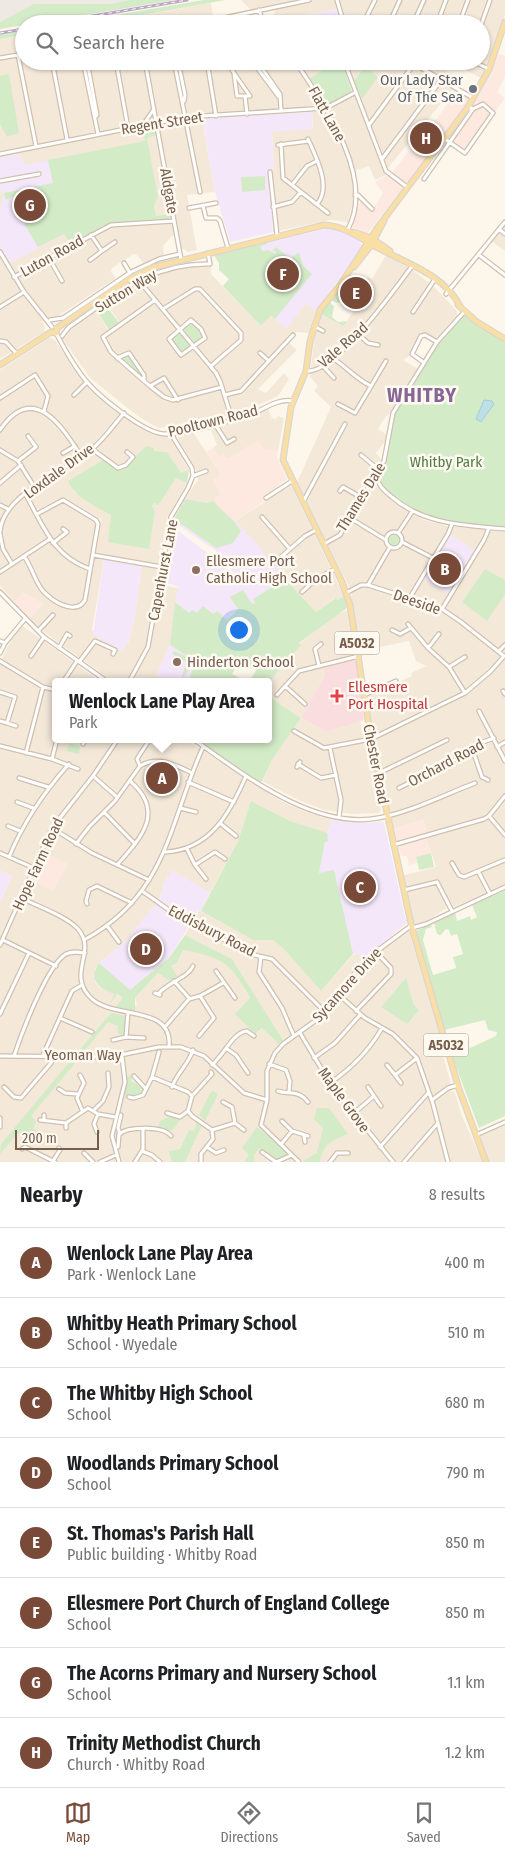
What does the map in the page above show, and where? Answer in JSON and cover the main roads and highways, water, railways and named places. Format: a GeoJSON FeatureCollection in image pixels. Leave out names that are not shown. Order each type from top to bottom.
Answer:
{"type":"FeatureCollection","features":[{"type":"Feature","properties":{"kind":"main road","name":"A5032"},"geometry":{"type":"LineString","coordinates":[[490,67],[502,41],[505,22]]}},
{"type":"Feature","properties":{"kind":"main road","name":"A5032"},"geometry":{"type":"LineString","coordinates":[[371,241],[408,188],[470,108],[473,98],[488,70]]}},
{"type":"Feature","properties":{"kind":"main road","name":"Sutton Way"},"geometry":{"type":"LineString","coordinates":[[0,365],[53,329],[151,268],[180,256],[228,248],[324,225],[350,230],[413,265]]}},
{"type":"Feature","properties":{"kind":"main road","name":"Chester Road"},"geometry":{"type":"LineString","coordinates":[[371,241],[320,310],[314,326],[306,371],[293,401],[283,448],[283,460],[346,593],[360,656],[371,739],[412,926],[458,1085],[486,1162]]}},
{"type":"Feature","properties":{"kind":"main road"},"geometry":{"type":"LineString","coordinates":[[413,265],[434,280],[477,322],[505,338]]}},
{"type":"Feature","properties":{"kind":"main road"},"geometry":{"type":"LineString","coordinates":[[413,265],[434,280]]}},
{"type":"Feature","properties":{"kind":"main road"},"geometry":{"type":"LineString","coordinates":[[53,329],[56,333]]}},
{"type":"Feature","properties":{"kind":"water"},"geometry":{"type":"Polygon","coordinates":[[[484,400],[492,401],[494,404],[481,422],[476,419],[484,400]]]}},
{"type":"Feature","properties":{"kind":"railway"},"geometry":{"type":"LineString","coordinates":[[98,15],[187,0]]}},
{"type":"Feature","properties":{"kind":"railway"},"geometry":{"type":"LineString","coordinates":[[0,33],[15,30]]}},
{"type":"Feature","properties":{"kind":"place","name":"Our Lady Star Of The Sea"},"geometry":{"type":"Point","coordinates":[473,89]}},
{"type":"Feature","properties":{"kind":"place","name":"Trinity Methodist Church"},"geometry":{"type":"Point","coordinates":[426,138]}},
{"type":"Feature","properties":{"kind":"place","name":"The Acorns Primary and Nursery School"},"geometry":{"type":"Point","coordinates":[30,205]}},
{"type":"Feature","properties":{"kind":"place","name":"Ellesmere Port Church of England College"},"geometry":{"type":"Point","coordinates":[283,274]}},
{"type":"Feature","properties":{"kind":"place","name":"St. Thomas's Parish Hall"},"geometry":{"type":"Point","coordinates":[356,293]}},
{"type":"Feature","properties":{"kind":"place","name":"Whitby Heath Primary School"},"geometry":{"type":"Point","coordinates":[445,569]}},
{"type":"Feature","properties":{"kind":"place","name":"Ellesmere Port Catholic High School"},"geometry":{"type":"Point","coordinates":[196,570]}},
{"type":"Feature","properties":{"kind":"place","name":"Hinderton School"},"geometry":{"type":"Point","coordinates":[177,662]}},
{"type":"Feature","properties":{"kind":"place","name":"Ellesmere Port Hospital"},"geometry":{"type":"Point","coordinates":[337,696]}},
{"type":"Feature","properties":{"kind":"place","name":"Wenlock Lane Play Area"},"geometry":{"type":"Point","coordinates":[162,778]}},
{"type":"Feature","properties":{"kind":"place","name":"The Whitby High School"},"geometry":{"type":"Point","coordinates":[360,887]}},
{"type":"Feature","properties":{"kind":"place","name":"Woodlands Primary School"},"geometry":{"type":"Point","coordinates":[146,949]}},
{"type":"Feature","properties":{"kind":"district","name":"WHITBY"},"geometry":{"type":"Point","coordinates":[422,395]}},
{"type":"Feature","properties":{"kind":"park label","name":"Whitby Park"},"geometry":{"type":"Point","coordinates":[446,462]}}]}
